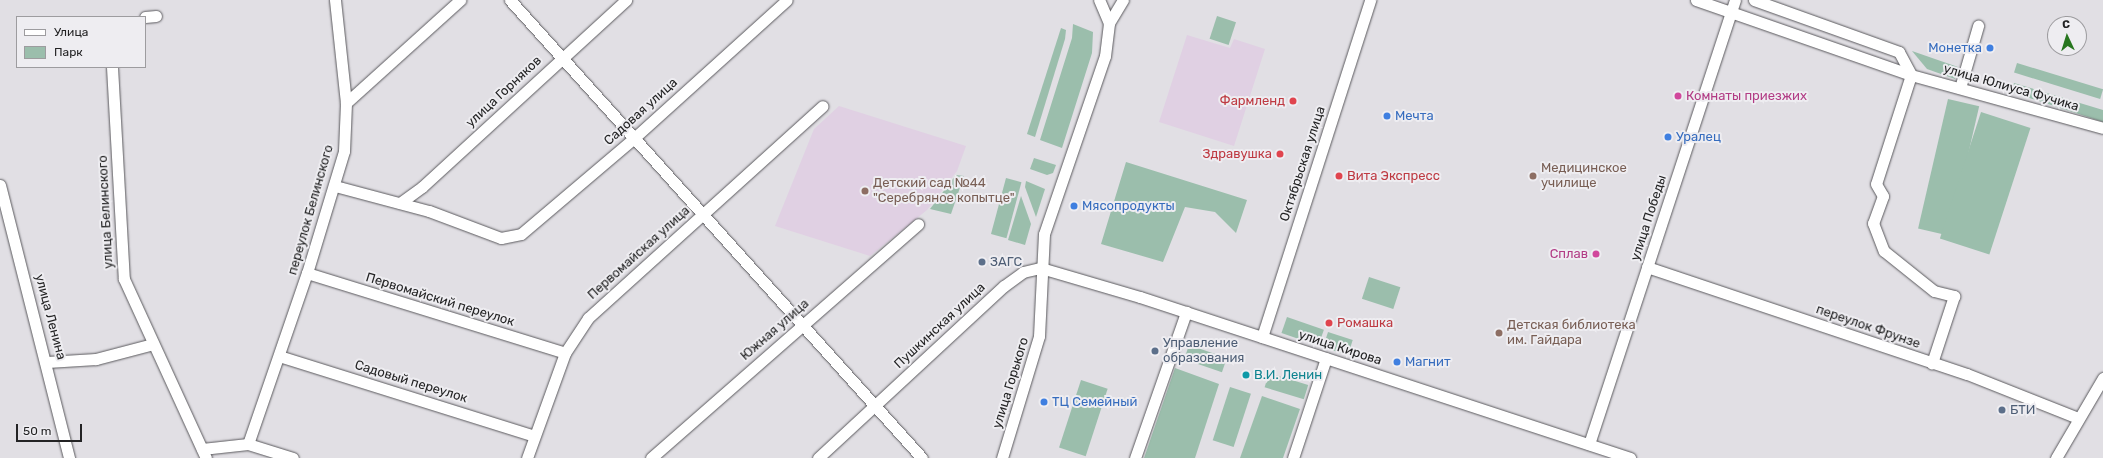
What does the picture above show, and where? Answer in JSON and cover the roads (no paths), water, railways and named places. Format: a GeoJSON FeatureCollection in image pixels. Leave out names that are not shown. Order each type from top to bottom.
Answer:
{"type":"FeatureCollection","features":[{"type":"Feature","properties":{"kind":"street","name":"переулок Белинского"},"geometry":{"type":"LineString","coordinates":[[248,444],[308,273],[335,186],[344,151],[346,103],[335,0]]}},
{"type":"Feature","properties":{"kind":"street"},"geometry":{"type":"LineString","coordinates":[[346,103],[460,0]]}},
{"type":"Feature","properties":{"kind":"street"},"geometry":{"type":"LineString","coordinates":[[510,0],[563,57],[633,140],[801,325],[873,407],[922,458]]}},
{"type":"Feature","properties":{"kind":"street","name":"улица Горняков"},"geometry":{"type":"LineString","coordinates":[[400,203],[422,187],[626,0]]}},
{"type":"Feature","properties":{"kind":"street","name":"Садовая улица"},"geometry":{"type":"LineString","coordinates":[[400,203],[508,238],[533,225],[633,140],[787,0]]}},
{"type":"Feature","properties":{"kind":"street"},"geometry":{"type":"LineString","coordinates":[[1099,0],[1109,23]]}},
{"type":"Feature","properties":{"kind":"street"},"geometry":{"type":"LineString","coordinates":[[1041,268],[1044,234],[1105,56],[1109,23],[1123,0]]}},
{"type":"Feature","properties":{"kind":"street","name":"Октябрьская улица"},"geometry":{"type":"LineString","coordinates":[[1262,337],[1370,0]]}},
{"type":"Feature","properties":{"kind":"street","name":"улица Юлиуса Фучика"},"geometry":{"type":"LineString","coordinates":[[1696,0],[1911,75],[2103,128]]}},
{"type":"Feature","properties":{"kind":"street","name":"улица Победы"},"geometry":{"type":"LineString","coordinates":[[1589,444],[1735,0]]}},
{"type":"Feature","properties":{"kind":"street"},"geometry":{"type":"LineString","coordinates":[[1754,0],[1899,52],[1911,75],[1876,184],[1883,196],[1873,223],[1884,251],[1934,291],[1954,296],[1932,363]]}},
{"type":"Feature","properties":{"kind":"street"},"geometry":{"type":"LineString","coordinates":[[1960,88],[1978,26]]}},
{"type":"Feature","properties":{"kind":"street","name":"улица Белинского"},"geometry":{"type":"LineString","coordinates":[[112,68],[124,279],[152,344],[204,454]]}},
{"type":"Feature","properties":{"kind":"street","name":"Первомайская улица"},"geometry":{"type":"LineString","coordinates":[[527,458],[565,353],[588,318],[823,106]]}},
{"type":"Feature","properties":{"kind":"street","name":"улица Ленина"},"geometry":{"type":"LineString","coordinates":[[0,185],[47,362],[69,458]]}},
{"type":"Feature","properties":{"kind":"street"},"geometry":{"type":"LineString","coordinates":[[335,186],[400,203]]}},
{"type":"Feature","properties":{"kind":"street","name":"Южная улица"},"geometry":{"type":"LineString","coordinates":[[651,458],[918,224]]}},
{"type":"Feature","properties":{"kind":"street","name":"переулок Фрунзе"},"geometry":{"type":"LineString","coordinates":[[1647,267],[1932,363],[2078,418]]}},
{"type":"Feature","properties":{"kind":"street","name":"улица Кирова"},"geometry":{"type":"LineString","coordinates":[[1041,268],[1186,312],[1630,458]]}},
{"type":"Feature","properties":{"kind":"street","name":"Пушкинская улица"},"geometry":{"type":"LineString","coordinates":[[818,458],[1004,286],[1023,272],[1041,268]]}},
{"type":"Feature","properties":{"kind":"street","name":"улица Горького"},"geometry":{"type":"LineString","coordinates":[[1002,458],[1040,336],[1041,268]]}},
{"type":"Feature","properties":{"kind":"street","name":"Первомайский переулок"},"geometry":{"type":"LineString","coordinates":[[308,273],[565,353]]}},
{"type":"Feature","properties":{"kind":"street"},"geometry":{"type":"LineString","coordinates":[[1135,458],[1186,312]]}},
{"type":"Feature","properties":{"kind":"street"},"geometry":{"type":"LineString","coordinates":[[47,362],[96,359],[152,344]]}},
{"type":"Feature","properties":{"kind":"street","name":"Садовый переулок"},"geometry":{"type":"LineString","coordinates":[[279,356],[534,436]]}},
{"type":"Feature","properties":{"kind":"street"},"geometry":{"type":"LineString","coordinates":[[1293,458],[1326,358]]}},
{"type":"Feature","properties":{"kind":"street"},"geometry":{"type":"LineString","coordinates":[[2056,458],[2078,418],[2103,378]]}},
{"type":"Feature","properties":{"kind":"street"},"geometry":{"type":"LineString","coordinates":[[204,454],[248,444],[293,458]]}},
{"type":"Feature","properties":{"kind":"place","name":"Монетка"},"geometry":{"type":"Point","coordinates":[1990,48]}},
{"type":"Feature","properties":{"kind":"place","name":"Комнаты приезжих"},"geometry":{"type":"Point","coordinates":[1678,96]}},
{"type":"Feature","properties":{"kind":"place","name":"Фармленд"},"geometry":{"type":"Point","coordinates":[1293,101]}},
{"type":"Feature","properties":{"kind":"place","name":"Мечта"},"geometry":{"type":"Point","coordinates":[1387,116]}},
{"type":"Feature","properties":{"kind":"place","name":"Уралец"},"geometry":{"type":"Point","coordinates":[1668,137]}},
{"type":"Feature","properties":{"kind":"place","name":"Здравушка"},"geometry":{"type":"Point","coordinates":[1280,154]}},
{"type":"Feature","properties":{"kind":"place","name":"Вита Экспресс"},"geometry":{"type":"Point","coordinates":[1339,176]}},
{"type":"Feature","properties":{"kind":"place","name":"Медицинское училище"},"geometry":{"type":"Point","coordinates":[1533,176]}},
{"type":"Feature","properties":{"kind":"place","name":"Детский сад №44 \"Серебряное копытце\""},"geometry":{"type":"Point","coordinates":[865,191]}},
{"type":"Feature","properties":{"kind":"place","name":"Мясопродукты"},"geometry":{"type":"Point","coordinates":[1074,206]}},
{"type":"Feature","properties":{"kind":"place","name":"Сплав"},"geometry":{"type":"Point","coordinates":[1596,254]}},
{"type":"Feature","properties":{"kind":"place","name":"ЗАГС"},"geometry":{"type":"Point","coordinates":[982,262]}},
{"type":"Feature","properties":{"kind":"place","name":"Ромашка"},"geometry":{"type":"Point","coordinates":[1329,323]}},
{"type":"Feature","properties":{"kind":"place","name":"Детская библиотека им. Гайдара"},"geometry":{"type":"Point","coordinates":[1499,333]}},
{"type":"Feature","properties":{"kind":"place","name":"Управление образования"},"geometry":{"type":"Point","coordinates":[1155,351]}},
{"type":"Feature","properties":{"kind":"place","name":"Магнит"},"geometry":{"type":"Point","coordinates":[1397,362]}},
{"type":"Feature","properties":{"kind":"place","name":"В.И. Ленин"},"geometry":{"type":"Point","coordinates":[1246,375]}},
{"type":"Feature","properties":{"kind":"place","name":"ТЦ Семейный"},"geometry":{"type":"Point","coordinates":[1044,402]}},
{"type":"Feature","properties":{"kind":"place","name":"БТИ"},"geometry":{"type":"Point","coordinates":[2002,410]}}]}
